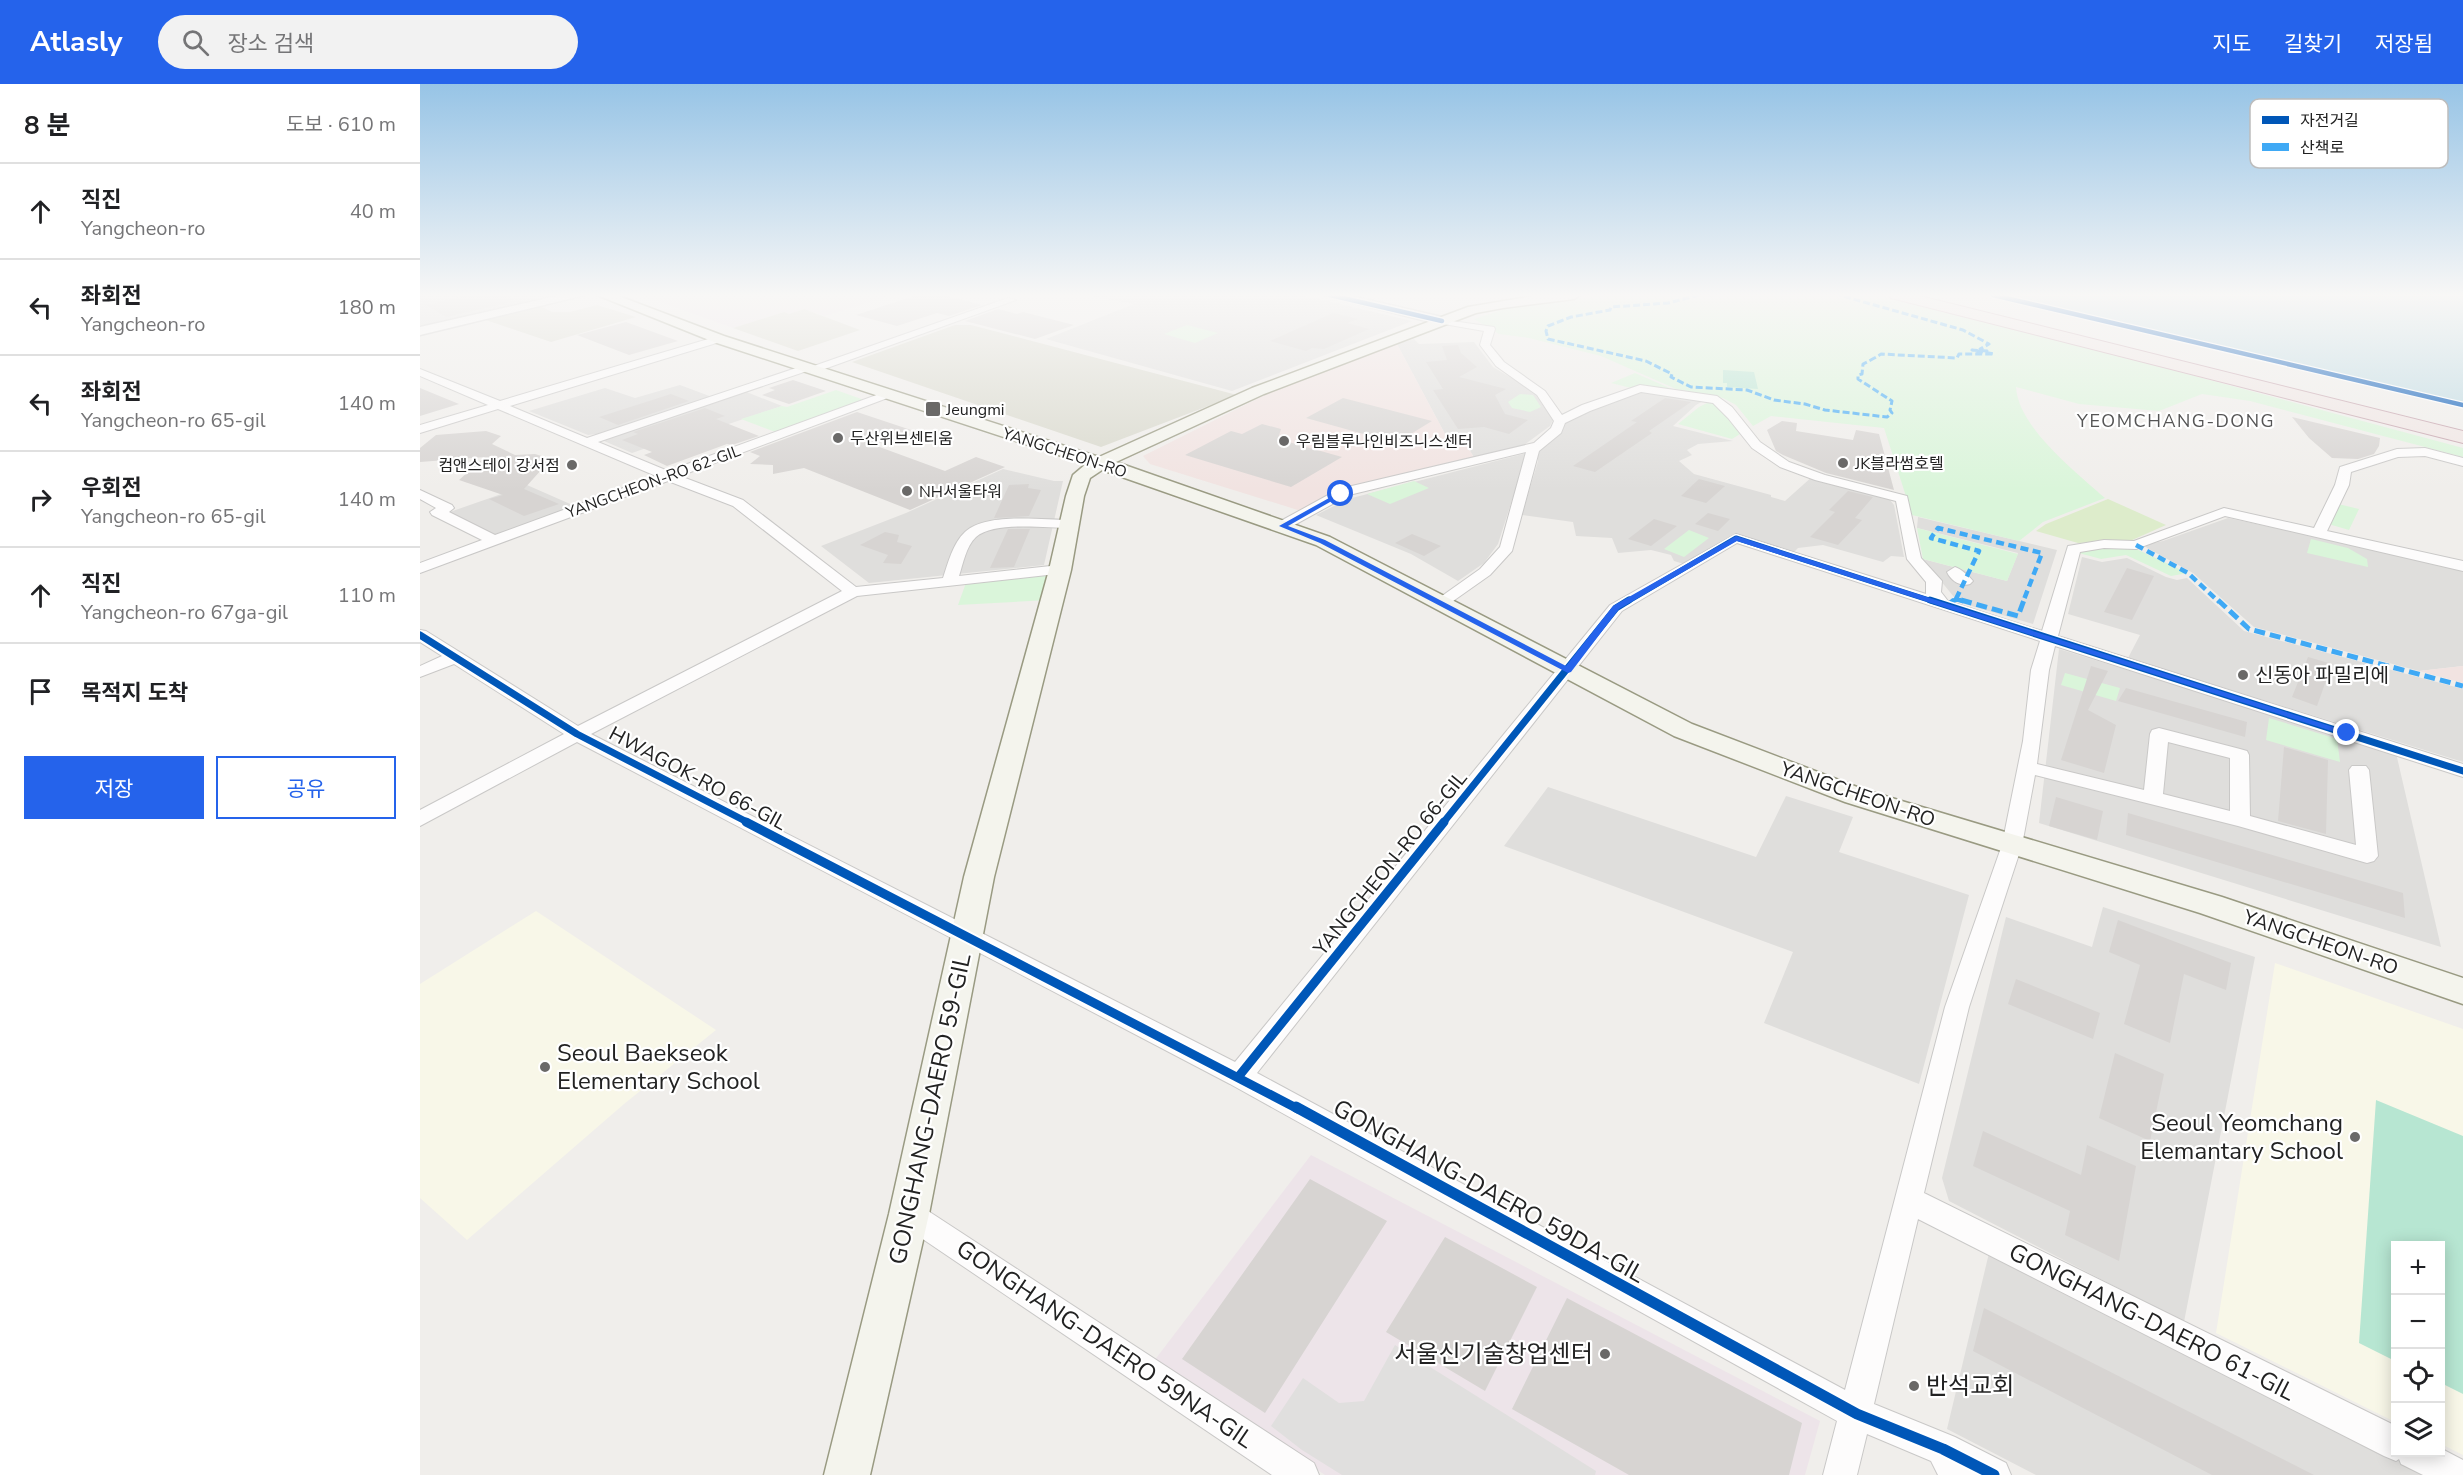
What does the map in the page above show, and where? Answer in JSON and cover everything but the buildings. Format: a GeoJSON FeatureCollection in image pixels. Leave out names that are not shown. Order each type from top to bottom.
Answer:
{"type":"FeatureCollection","features":[{"type":"Feature","properties":{"kind":"highway"},"geometry":{"type":"LineString","coordinates":[[2153,360],[2463,437]]}},
{"type":"Feature","properties":{"kind":"highway"},"geometry":{"type":"LineString","coordinates":[[2200,360],[2463,426]]}},
{"type":"Feature","properties":{"kind":"main road","name":"YANGCHEON-RO"},"geometry":{"type":"LineString","coordinates":[[782,360],[1100,463],[1323,541],[1683,730],[1855,796],[2211,904],[2463,991]]}},
{"type":"Feature","properties":{"kind":"main road"},"geometry":{"type":"LineString","coordinates":[[1100,463],[1258,391],[1340,360]]}},
{"type":"Feature","properties":{"kind":"main road","name":"GONGHANG-DAERO 59-GIL"},"geometry":{"type":"LineString","coordinates":[[847,1475],[909,1214],[979,878],[1060,570],[1082,475],[1100,463]]}},
{"type":"Feature","properties":{"kind":"street"},"geometry":{"type":"LineString","coordinates":[[420,429],[649,360]]}},
{"type":"Feature","properties":{"kind":"street"},"geometry":{"type":"LineString","coordinates":[[587,442],[836,360]]}},
{"type":"Feature","properties":{"kind":"street"},"geometry":{"type":"LineString","coordinates":[[1497,360],[1541,393],[1560,421]]}},
{"type":"Feature","properties":{"kind":"street"},"geometry":{"type":"LineString","coordinates":[[420,372],[667,476],[738,503],[854,592]]}},
{"type":"Feature","properties":{"kind":"street"},"geometry":{"type":"LineString","coordinates":[[1440,603],[1485,572],[1507,548],[1533,450],[1557,430],[1560,421],[1586,408],[1641,388],[1717,400],[1726,406],[1756,445],[1773,459],[1798,470],[1893,495],[1902,500],[1914,559],[1934,581],[1933,593],[1942,603]]}},
{"type":"Feature","properties":{"kind":"street","name":"YANGCHEON-RO 62-GIL"},"geometry":{"type":"LineString","coordinates":[[420,568],[886,395]]}},
{"type":"Feature","properties":{"kind":"street"},"geometry":{"type":"LineString","coordinates":[[1282,526],[1344,492],[1472,464],[1537,446]]}},
{"type":"Feature","properties":{"kind":"street"},"geometry":{"type":"LineString","coordinates":[[2319,533],[2342,485],[2345,470],[2397,453],[2426,452],[2463,462]]}},
{"type":"Feature","properties":{"kind":"street"},"geometry":{"type":"LineString","coordinates":[[420,494],[447,508],[437,512],[495,541]]}},
{"type":"Feature","properties":{"kind":"street"},"geometry":{"type":"LineString","coordinates":[[1840,1475],[1957,1007],[2012,845],[2032,741],[2040,670],[2073,549],[2104,544],[2136,544],[2154,540],[2224,512],[2463,566]]}},
{"type":"Feature","properties":{"kind":"street"},"geometry":{"type":"LineString","coordinates":[[948,581],[970,534],[981,528],[1010,524],[1069,524]]}},
{"type":"Feature","properties":{"kind":"street","name":"YANGCHEON-RO 66-GIL"},"geometry":{"type":"LineString","coordinates":[[1239,1076],[1616,608],[1736,538],[2463,771]]}},
{"type":"Feature","properties":{"kind":"street"},"geometry":{"type":"LineString","coordinates":[[420,819],[577,734],[854,592],[1060,570]]}},
{"type":"Feature","properties":{"kind":"street","name":"HWAGOK-RO 66-GIL"},"geometry":{"type":"LineString","coordinates":[[420,635],[577,734],[967,937]]}},
{"type":"Feature","properties":{"kind":"street"},"geometry":{"type":"LineString","coordinates":[[420,672],[455,657]]}},
{"type":"Feature","properties":{"kind":"street"},"geometry":{"type":"LineString","coordinates":[[2153,798],[2158,734],[2240,755],[2240,820]]}},
{"type":"Feature","properties":{"kind":"street"},"geometry":{"type":"LineString","coordinates":[[2026,766],[2240,820],[2367,856],[2358,770]]}},
{"type":"Feature","properties":{"kind":"street","name":"GONGHANG-DAERO 59DA-GIL"},"geometry":{"type":"LineString","coordinates":[[967,937],[1239,1076],[1857,1414],[1949,1462],[1994,1475]]}},
{"type":"Feature","properties":{"kind":"street","name":"GONGHANG-DAERO 61-GIL"},"geometry":{"type":"LineString","coordinates":[[1909,1200],[2391,1441]]}},
{"type":"Feature","properties":{"kind":"street","name":"GONGHANG-DAERO 59NA-GIL"},"geometry":{"type":"LineString","coordinates":[[909,1214],[1302,1475]]}},
{"type":"Feature","properties":{"kind":"street"},"geometry":{"type":"LineString","coordinates":[[2423,1457],[2458,1475]]}},
{"type":"Feature","properties":{"kind":"shaded area"},"geometry":{"type":"Polygon","coordinates":[[[858,360],[1104,360],[1237,395],[1101,447],[852,362],[858,360]]]}},
{"type":"Feature","properties":{"kind":"shaded area"},"geometry":{"type":"Polygon","coordinates":[[[1121,360],[1312,360],[1232,391],[1121,360]]]}},
{"type":"Feature","properties":{"kind":"shaded area"},"geometry":{"type":"Polygon","coordinates":[[[1349,360],[1405,360],[1445,434],[1465,443],[1475,459],[1348,487],[1301,511],[1150,464],[1143,456],[1271,392],[1349,360]]]}},
{"type":"Feature","properties":{"kind":"shaded area"},"geometry":{"type":"Polygon","coordinates":[[[1405,360],[1488,360],[1493,367],[1533,391],[1553,420],[1550,426],[1524,445],[1475,459],[1465,443],[1445,434],[1405,360]]]}},
{"type":"Feature","properties":{"kind":"shaded area"},"geometry":{"type":"Polygon","coordinates":[[[680,385],[712,397],[605,433],[588,435],[529,411],[605,388],[635,398],[680,385]]]}},
{"type":"Feature","properties":{"kind":"shaded area"},"geometry":{"type":"Polygon","coordinates":[[[1641,390],[1707,399],[1696,405],[1673,426],[1733,441],[1698,444],[1687,450],[1692,455],[1679,461],[1694,474],[1785,501],[1814,475],[1886,495],[1894,505],[1904,557],[1891,556],[1883,562],[1823,545],[1798,548],[1792,554],[1735,536],[1684,564],[1674,561],[1671,555],[1651,550],[1618,553],[1612,538],[1576,536],[1573,522],[1522,515],[1538,461],[1538,450],[1563,430],[1565,421],[1641,390]]]}},
{"type":"Feature","properties":{"kind":"shaded area"},"geometry":{"type":"Polygon","coordinates":[[[744,391],[782,406],[658,448],[652,446],[632,453],[604,441],[609,437],[744,391]]]}},
{"type":"Feature","properties":{"kind":"shaded area"},"geometry":{"type":"Polygon","coordinates":[[[1527,453],[1498,544],[1484,563],[1458,581],[1411,554],[1316,515],[1348,499],[1527,453]]]}},
{"type":"Feature","properties":{"kind":"shaded area"},"geometry":{"type":"Polygon","coordinates":[[[1003,469],[1063,481],[1044,565],[869,583],[821,546],[906,513],[1003,469]]]}},
{"type":"Feature","properties":{"kind":"shaded area"},"geometry":{"type":"Polygon","coordinates":[[[527,485],[577,507],[492,536],[447,513],[527,485]]]}},
{"type":"Feature","properties":{"kind":"shaded area"},"geometry":{"type":"Polygon","coordinates":[[[1918,517],[2057,550],[2033,624],[1958,602],[1923,559],[2007,581],[2018,553],[1917,528],[1918,517]]]}},
{"type":"Feature","properties":{"kind":"shaded area"},"geometry":{"type":"Polygon","coordinates":[[[2228,518],[2463,568],[2463,666],[2419,671],[2254,627],[2193,573],[2145,545],[2228,518]]]}},
{"type":"Feature","properties":{"kind":"shaded area"},"geometry":{"type":"Polygon","coordinates":[[[2082,557],[2102,562],[2127,558],[2166,577],[2177,580],[2187,578],[2244,631],[2463,689],[2463,762],[2128,658],[2140,635],[2068,614],[2082,557]]]}},
{"type":"Feature","properties":{"kind":"shaded area"},"geometry":{"type":"Polygon","coordinates":[[[2059,649],[2396,753],[2441,947],[2039,823],[2059,649]]]}},
{"type":"Feature","properties":{"kind":"shaded area"},"geometry":{"type":"Polygon","coordinates":[[[2463,666],[2463,683],[2419,671],[2463,666]]]}},
{"type":"Feature","properties":{"kind":"shaded area"},"geometry":{"type":"Polygon","coordinates":[[[1548,787],[1756,857],[1786,796],[1853,817],[1839,852],[1969,895],[1919,1084],[1764,1023],[1793,952],[1504,846],[1548,787]]]}},
{"type":"Feature","properties":{"kind":"shaded area"},"geometry":{"type":"Polygon","coordinates":[[[2103,907],[2255,957],[2184,1322],[1949,1201],[1942,1178],[2006,917],[2092,947],[2103,907]]]}},
{"type":"Feature","properties":{"kind":"shaded area","name":"Seoul Baekseok Elementary School"},"geometry":{"type":"Polygon","coordinates":[[[536,911],[716,1030],[624,1104],[467,1240],[420,1198],[420,984],[536,911]]]}},
{"type":"Feature","properties":{"kind":"shaded area","name":"Seoul Yeomchang Elemantary School"},"geometry":{"type":"Polygon","coordinates":[[[2275,963],[2463,1029],[2463,1455],[2445,1446],[2445,1241],[2391,1241],[2391,1420],[2216,1333],[2275,963]]]}},
{"type":"Feature","properties":{"kind":"shaded area","name":"서울신기술창업센터"},"geometry":{"type":"Polygon","coordinates":[[[1311,1155],[1820,1421],[1805,1475],[1325,1475],[1154,1361],[1311,1155]]]}},
{"type":"Feature","properties":{"kind":"shaded area"},"geometry":{"type":"Polygon","coordinates":[[[1989,1253],[2391,1453],[2391,1457],[2399,1457],[2435,1475],[2036,1475],[1947,1429],[1989,1253]]]}},
{"type":"Feature","properties":{"kind":"shaded area"},"geometry":{"type":"Polygon","coordinates":[[[1395,1345],[1596,1471],[1595,1475],[1342,1475],[1302,1450],[1271,1426],[1303,1378],[1339,1403],[1364,1401],[1395,1345]]]}},
{"type":"Feature","properties":{"kind":"green space"},"geometry":{"type":"Polygon","coordinates":[[[1610,360],[2135,360],[2463,448],[2463,457],[2250,401],[2202,394],[2159,411],[2079,404],[2016,387],[2019,402],[2037,433],[2050,448],[2105,498],[2043,522],[2019,541],[1912,515],[1884,428],[1771,416],[1753,426],[1736,405],[1723,398],[1676,389],[1610,360]]]}},
{"type":"Feature","properties":{"kind":"green space"},"geometry":{"type":"Polygon","coordinates":[[[1723,370],[1754,372],[1758,389],[1727,387],[1727,383],[1723,383],[1723,370]]]}},
{"type":"Feature","properties":{"kind":"green space"},"geometry":{"type":"Polygon","coordinates":[[[1635,373],[1672,389],[1638,385],[1631,388],[1611,383],[1635,373]]]}},
{"type":"Feature","properties":{"kind":"green space"},"geometry":{"type":"Polygon","coordinates":[[[836,390],[867,401],[778,433],[741,419],[782,406],[787,407],[836,390]]]}},
{"type":"Feature","properties":{"kind":"green space"},"geometry":{"type":"Polygon","coordinates":[[[1520,394],[1533,395],[1541,407],[1530,412],[1512,408],[1508,402],[1520,394]]]}},
{"type":"Feature","properties":{"kind":"green space"},"geometry":{"type":"Polygon","coordinates":[[[1711,401],[1740,434],[1732,439],[1678,424],[1699,407],[1711,401]]]}},
{"type":"Feature","properties":{"kind":"green space"},"geometry":{"type":"Polygon","coordinates":[[[1414,481],[1429,488],[1390,504],[1367,494],[1414,481]]]}},
{"type":"Feature","properties":{"kind":"green space"},"geometry":{"type":"Polygon","coordinates":[[[2108,499],[2166,525],[2130,541],[2078,543],[2036,531],[2046,524],[2108,499]]]}},
{"type":"Feature","properties":{"kind":"green space"},"geometry":{"type":"Polygon","coordinates":[[[2334,503],[2359,509],[2349,530],[2325,523],[2334,503]]]}},
{"type":"Feature","properties":{"kind":"green space"},"geometry":{"type":"Polygon","coordinates":[[[1917,528],[2018,554],[2007,581],[1923,559],[1917,528]]]}},
{"type":"Feature","properties":{"kind":"green space"},"geometry":{"type":"Polygon","coordinates":[[[1689,530],[1709,538],[1684,557],[1664,549],[1689,530]]]}},
{"type":"Feature","properties":{"kind":"green space"},"geometry":{"type":"Polygon","coordinates":[[[2311,539],[2348,548],[2367,559],[2368,567],[2307,553],[2311,539]]]}},
{"type":"Feature","properties":{"kind":"green space"},"geometry":{"type":"Polygon","coordinates":[[[2085,548],[2134,548],[2188,573],[2171,576],[2126,555],[2101,559],[2075,552],[2085,548]]]}},
{"type":"Feature","properties":{"kind":"green space"},"geometry":{"type":"Polygon","coordinates":[[[1056,571],[1049,600],[958,605],[967,580],[1056,571]]]}},
{"type":"Feature","properties":{"kind":"green space"},"geometry":{"type":"Polygon","coordinates":[[[2065,673],[2120,688],[2116,701],[2061,685],[2065,673]]]}},
{"type":"Feature","properties":{"kind":"green space"},"geometry":{"type":"Polygon","coordinates":[[[2269,718],[2337,739],[2340,762],[2266,740],[2269,718]]]}},
{"type":"Feature","properties":{"kind":"green space"},"geometry":{"type":"Polygon","coordinates":[[[2376,1100],[2463,1136],[2463,1394],[2445,1385],[2445,1241],[2391,1241],[2391,1359],[2359,1343],[2376,1100]]]}},
{"type":"Feature","properties":{"kind":"water"},"geometry":{"type":"Polygon","coordinates":[[[2279,360],[2463,360],[2463,403],[2279,360]]]}},
{"type":"Feature","properties":{"kind":"marked path"},"geometry":{"type":"LineString","coordinates":[[1643,360],[1660,367],[1672,374],[1671,377],[1691,387],[1747,390],[1774,400],[1805,404],[1825,410],[1887,417],[1892,413],[1890,410],[1892,401],[1858,379],[1858,375],[1862,374],[1863,364],[1869,360]]}},
{"type":"Feature","properties":{"kind":"marked path"},"geometry":{"type":"LineString","coordinates":[[1948,605],[1956,599],[1979,551],[1931,538],[1938,528],[2042,553],[2018,616],[1956,599]]}},
{"type":"Feature","properties":{"kind":"marked path"},"geometry":{"type":"LineString","coordinates":[[2136,545],[2188,573],[2249,629],[2463,686]]}},
{"type":"Feature","properties":{"kind":"cycle path"},"geometry":{"type":"LineString","coordinates":[[2270,360],[2463,405]]}},
{"type":"Feature","properties":{"kind":"cycle path"},"geometry":{"type":"LineString","coordinates":[[1239,1076],[1616,608],[1736,538],[2463,771]]}},
{"type":"Feature","properties":{"kind":"cycle path"},"geometry":{"type":"LineString","coordinates":[[420,635],[577,734],[1239,1076],[1857,1414],[1943,1449],[1994,1475]]}},
{"type":"Feature","properties":{"kind":"place","name":"Jeungmi"},"geometry":{"type":"Point","coordinates":[933,409]}},
{"type":"Feature","properties":{"kind":"place","name":"두산위브센티움"},"geometry":{"type":"Point","coordinates":[838,438]}},
{"type":"Feature","properties":{"kind":"place","name":"우림블루나인비즈니스센터"},"geometry":{"type":"Point","coordinates":[1284,441]}},
{"type":"Feature","properties":{"kind":"place","name":"JK블라썸호텔"},"geometry":{"type":"Point","coordinates":[1843,463]}},
{"type":"Feature","properties":{"kind":"place","name":"컴앤스테이 강서점"},"geometry":{"type":"Point","coordinates":[572,465]}},
{"type":"Feature","properties":{"kind":"place","name":"NH서울타워"},"geometry":{"type":"Point","coordinates":[907,491]}},
{"type":"Feature","properties":{"kind":"place","name":"신동아 파밀리에"},"geometry":{"type":"Point","coordinates":[2243,675]}},
{"type":"Feature","properties":{"kind":"place","name":"Seoul Baekseok Elementary School"},"geometry":{"type":"Point","coordinates":[545,1067]}},
{"type":"Feature","properties":{"kind":"place","name":"Seoul Yeomchang Elemantary School"},"geometry":{"type":"Point","coordinates":[2355,1137]}},
{"type":"Feature","properties":{"kind":"place","name":"서울신기술창업센터"},"geometry":{"type":"Point","coordinates":[1605,1354]}},
{"type":"Feature","properties":{"kind":"place","name":"반석교회"},"geometry":{"type":"Point","coordinates":[1914,1386]}},
{"type":"Feature","properties":{"kind":"district","name":"YEOMCHANG-DONG"},"geometry":{"type":"Point","coordinates":[2176,421]}},
{"type":"Feature","properties":{"kind":"route"},"geometry":{"type":"LineString","coordinates":[[1341,494],[1311,513],[1282,526],[1323,541],[1568,670],[1616,608],[1736,538],[2347,733]]}}]}
